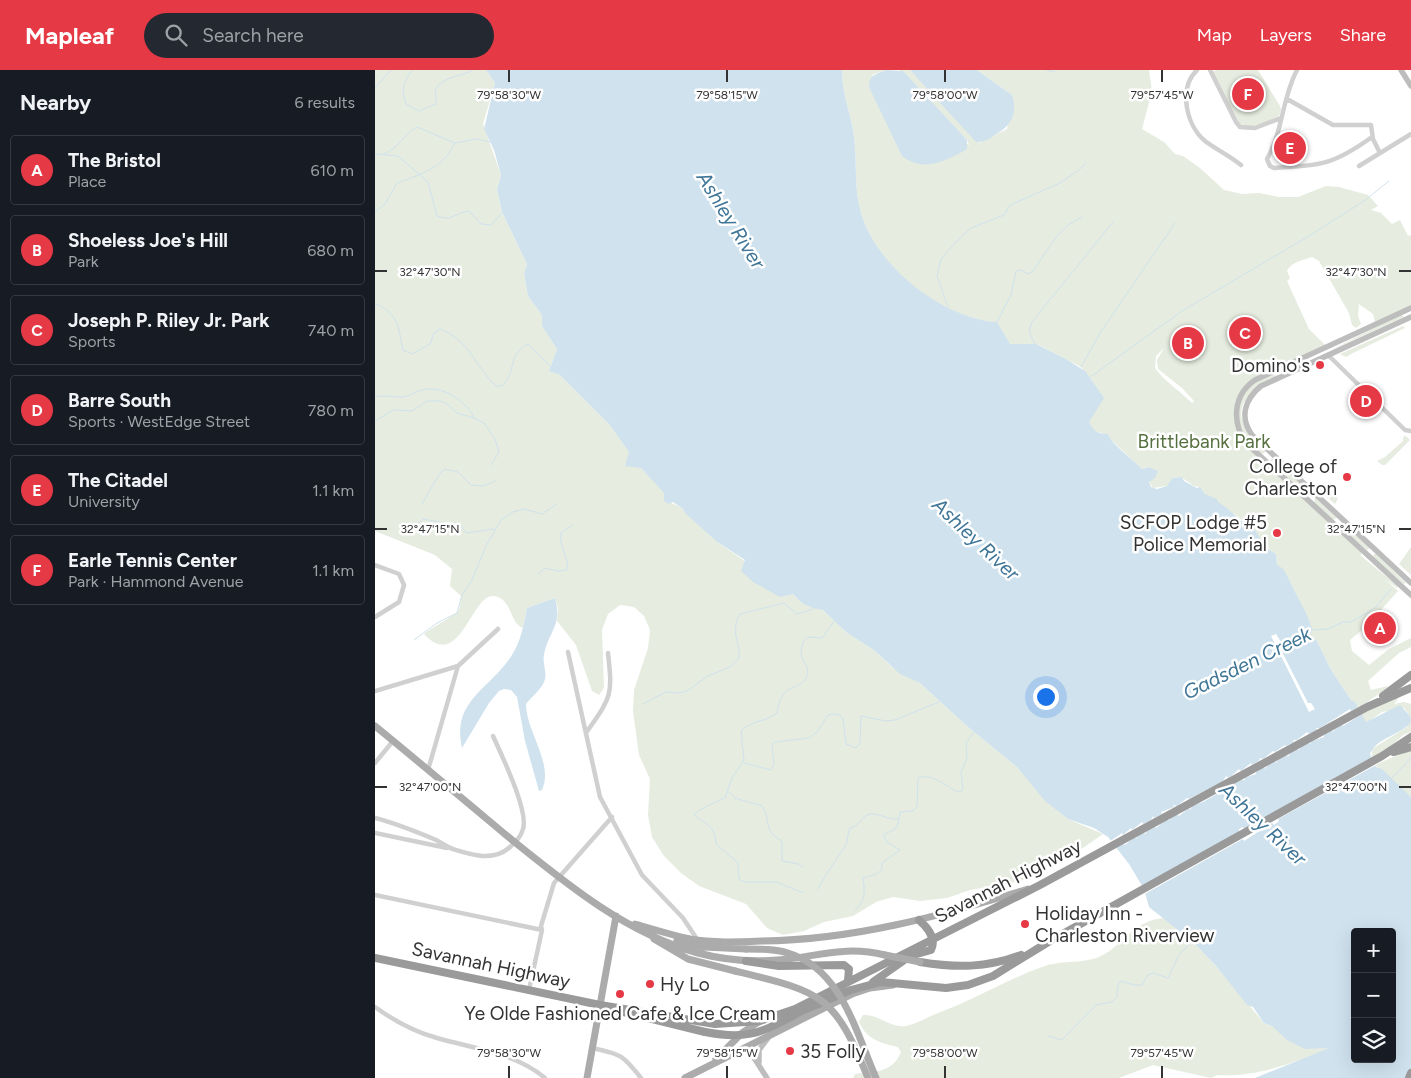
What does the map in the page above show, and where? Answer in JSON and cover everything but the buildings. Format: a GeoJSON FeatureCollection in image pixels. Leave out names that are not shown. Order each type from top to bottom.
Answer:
{"type":"FeatureCollection","features":[{"type":"Feature","properties":{"kind":"highway"},"geometry":{"type":"LineString","coordinates":[[1367,707],[1411,675]]}},
{"type":"Feature","properties":{"kind":"highway","name":"Savannah Highway"},"geometry":{"type":"LineString","coordinates":[[375,958],[600,1005],[715,1024],[760,1021],[795,1009],[848,980],[1040,885],[1367,707],[1409,689]]}},
{"type":"Feature","properties":{"kind":"highway","name":"Savannah Highway"},"geometry":{"type":"LineString","coordinates":[[600,1005],[617,1011],[705,1032],[734,1036],[756,1034],[804,1010],[867,985],[881,982],[946,988],[968,985],[993,976],[1050,941],[1381,757],[1411,737]]}},
{"type":"Feature","properties":{"kind":"highway"},"geometry":{"type":"LineString","coordinates":[[1381,757],[1411,747]]}},
{"type":"Feature","properties":{"kind":"highway"},"geometry":{"type":"LineString","coordinates":[[867,985],[910,956],[931,950],[932,939],[929,929],[919,920]]}},
{"type":"Feature","properties":{"kind":"highway"},"geometry":{"type":"LineString","coordinates":[[920,962],[953,968],[979,966],[1020,956],[1050,941]]}},
{"type":"Feature","properties":{"kind":"highway"},"geometry":{"type":"LineString","coordinates":[[746,961],[779,966],[844,965],[849,969],[848,980]]}},
{"type":"Feature","properties":{"kind":"main road"},"geometry":{"type":"LineString","coordinates":[[1401,70],[1411,86]]}},
{"type":"Feature","properties":{"kind":"main road"},"geometry":{"type":"LineString","coordinates":[[1405,589],[1411,583],[1271,453],[1249,430],[1245,420],[1245,409],[1253,392],[1281,377],[1411,317],[1409,309],[1250,384],[1236,407],[1237,422],[1241,435],[1264,460],[1411,595]]}},
{"type":"Feature","properties":{"kind":"main road"},"geometry":{"type":"LineString","coordinates":[[1319,351],[1327,356]]}},
{"type":"Feature","properties":{"kind":"main road"},"geometry":{"type":"LineString","coordinates":[[1278,370],[1281,377]]}},
{"type":"Feature","properties":{"kind":"main road"},"geometry":{"type":"LineString","coordinates":[[1264,460],[1271,453]]}},
{"type":"Feature","properties":{"kind":"main road"},"geometry":{"type":"LineString","coordinates":[[1308,500],[1315,493]]}},
{"type":"Feature","properties":{"kind":"main road"},"geometry":{"type":"LineString","coordinates":[[1337,526],[1343,520]]}},
{"type":"Feature","properties":{"kind":"main road"},"geometry":{"type":"LineString","coordinates":[[1367,555],[1374,548]]}},
{"type":"Feature","properties":{"kind":"main road"},"geometry":{"type":"LineString","coordinates":[[375,726],[559,879],[616,916],[687,943],[704,947],[775,949],[790,953],[817,969],[832,984],[844,1002],[876,1078]]}},
{"type":"Feature","properties":{"kind":"main road"},"geometry":{"type":"LineString","coordinates":[[654,930],[722,942],[808,940],[849,935],[919,920],[1040,885]]}},
{"type":"Feature","properties":{"kind":"main road"},"geometry":{"type":"LineString","coordinates":[[587,1078],[616,916]]}},
{"type":"Feature","properties":{"kind":"main road"},"geometry":{"type":"LineString","coordinates":[[625,920],[688,959],[801,988],[826,1003],[851,1035],[868,1078]]}},
{"type":"Feature","properties":{"kind":"main road"},"geometry":{"type":"LineString","coordinates":[[645,933],[698,953],[746,961],[778,960],[845,950],[869,951],[920,962]]}},
{"type":"Feature","properties":{"kind":"main road"},"geometry":{"type":"LineString","coordinates":[[685,1078],[852,994],[870,988],[907,984]]}},
{"type":"Feature","properties":{"kind":"main road"},"geometry":{"type":"LineString","coordinates":[[710,1065],[746,1030],[760,1021]]}},
{"type":"Feature","properties":{"kind":"main road"},"geometry":{"type":"LineString","coordinates":[[746,1030],[745,1040],[747,1047],[767,1078]]}},
{"type":"Feature","properties":{"kind":"main road"},"geometry":{"type":"LineString","coordinates":[[760,1067],[759,1050],[761,1044],[771,1035]]}},
{"type":"Feature","properties":{"kind":"street"},"geometry":{"type":"LineString","coordinates":[[1197,70],[1190,78],[1186,110],[1204,140],[1241,165]]}},
{"type":"Feature","properties":{"kind":"street"},"geometry":{"type":"LineString","coordinates":[[1210,70],[1240,127],[1255,128],[1281,118]]}},
{"type":"Feature","properties":{"kind":"street"},"geometry":{"type":"LineString","coordinates":[[1297,70],[1281,118],[1276,143],[1267,159],[1270,166],[1274,168],[1321,165],[1346,156],[1372,137]]}},
{"type":"Feature","properties":{"kind":"street"},"geometry":{"type":"LineString","coordinates":[[1287,99],[1333,125],[1371,125],[1372,137],[1380,153]]}},
{"type":"Feature","properties":{"kind":"street"},"geometry":{"type":"LineString","coordinates":[[1359,166],[1411,134]]}},
{"type":"Feature","properties":{"kind":"street"},"geometry":{"type":"LineString","coordinates":[[1327,356],[1404,428],[1411,431]]}},
{"type":"Feature","properties":{"kind":"street"},"geometry":{"type":"LineString","coordinates":[[375,565],[399,574],[405,585],[399,602],[375,617]]}},
{"type":"Feature","properties":{"kind":"street"},"geometry":{"type":"LineString","coordinates":[[375,691],[458,666],[498,629]]}},
{"type":"Feature","properties":{"kind":"street"},"geometry":{"type":"LineString","coordinates":[[568,652],[600,797],[642,875],[693,936]]}},
{"type":"Feature","properties":{"kind":"street"},"geometry":{"type":"LineString","coordinates":[[586,733],[610,696],[611,683],[608,653]]}},
{"type":"Feature","properties":{"kind":"street"},"geometry":{"type":"LineString","coordinates":[[428,770],[458,666]]}},
{"type":"Feature","properties":{"kind":"street"},"geometry":{"type":"LineString","coordinates":[[375,833],[483,856],[496,856],[504,853],[516,842],[523,829],[524,820],[511,774],[493,736]]}},
{"type":"Feature","properties":{"kind":"street"},"geometry":{"type":"LineString","coordinates":[[375,762],[393,741]]}},
{"type":"Feature","properties":{"kind":"street"},"geometry":{"type":"LineString","coordinates":[[529,990],[542,930],[541,926],[552,887],[612,817]]}},
{"type":"Feature","properties":{"kind":"street"},"geometry":{"type":"LineString","coordinates":[[375,818],[450,848]]}},
{"type":"Feature","properties":{"kind":"street"},"geometry":{"type":"LineString","coordinates":[[375,894],[542,930]]}},
{"type":"Feature","properties":{"kind":"street"},"geometry":{"type":"LineString","coordinates":[[375,1006],[419,1032],[507,1056],[537,1071],[545,1078]]}},
{"type":"Feature","properties":{"kind":"street"},"geometry":{"type":"LineString","coordinates":[[592,1048],[619,1054],[626,1059],[641,1078]]}},
{"type":"Feature","properties":{"kind":"green space"},"geometry":{"type":"Polygon","coordinates":[[[375,70],[486,70],[495,83],[483,124],[501,175],[497,189],[502,212],[527,264],[524,274],[528,296],[542,315],[542,326],[557,349],[549,371],[560,375],[609,424],[641,468],[665,493],[664,501],[680,507],[712,538],[793,594],[802,603],[823,610],[846,632],[875,651],[893,668],[920,683],[968,727],[1017,767],[1046,801],[1068,819],[1103,834],[1080,850],[1021,881],[970,890],[947,898],[920,901],[893,897],[876,902],[853,916],[824,922],[804,931],[783,935],[767,928],[746,904],[699,886],[681,873],[664,856],[652,837],[648,815],[650,779],[639,755],[633,711],[634,690],[648,648],[650,630],[644,616],[634,607],[620,605],[608,614],[602,630],[604,688],[599,695],[592,691],[576,645],[557,621],[558,608],[555,598],[527,608],[523,628],[515,621],[503,600],[492,596],[484,599],[455,639],[446,644],[436,643],[424,634],[458,611],[461,596],[450,586],[452,569],[435,555],[375,531],[375,70]]]}},
{"type":"Feature","properties":{"kind":"green space","name":"Brittlebank Park"},"geometry":{"type":"Polygon","coordinates":[[[842,70],[886,70],[872,75],[969,145],[967,140],[900,70],[910,70],[979,143],[1007,129],[1012,95],[977,70],[1149,70],[1152,91],[1142,129],[1164,142],[1175,154],[1183,156],[1200,168],[1224,190],[1242,194],[1259,193],[1279,197],[1298,197],[1326,186],[1339,187],[1368,195],[1378,206],[1371,210],[1381,213],[1392,224],[1400,220],[1408,236],[1411,235],[1411,306],[1375,323],[1373,314],[1359,304],[1358,316],[1361,324],[1356,328],[1352,325],[1349,313],[1319,261],[1312,257],[1294,263],[1287,271],[1290,278],[1287,281],[1309,329],[1325,345],[1255,378],[1239,396],[1238,432],[1361,552],[1361,556],[1398,586],[1397,588],[1385,579],[1398,591],[1381,610],[1362,625],[1362,630],[1350,640],[1352,651],[1369,665],[1389,649],[1411,638],[1411,647],[1399,653],[1368,681],[1371,690],[1388,686],[1385,690],[1358,708],[1355,706],[1330,668],[1317,641],[1310,637],[1306,618],[1298,598],[1277,564],[1276,554],[1270,551],[1265,539],[1261,540],[1244,521],[1205,494],[1200,487],[1194,486],[1181,477],[1172,478],[1167,486],[1153,488],[1149,482],[1157,474],[1147,467],[1142,469],[1105,434],[1094,431],[1089,422],[1094,384],[1081,367],[1039,345],[1010,344],[997,322],[976,319],[955,311],[914,287],[896,270],[881,252],[869,233],[861,213],[857,192],[854,140],[842,70]],[[1164,348],[1156,356],[1155,368],[1163,378],[1192,403],[1194,401],[1182,388],[1158,369],[1157,360],[1164,348]]]}},
{"type":"Feature","properties":{"kind":"green space"},"geometry":{"type":"Polygon","coordinates":[[[1216,70],[1258,70],[1280,106],[1279,116],[1254,126],[1239,123],[1212,72],[1216,70]]]}},
{"type":"Feature","properties":{"kind":"green space"},"geometry":{"type":"Polygon","coordinates":[[[1401,314],[1404,317],[1331,350],[1401,314]]]}},
{"type":"Feature","properties":{"kind":"green space"},"geometry":{"type":"Polygon","coordinates":[[[1403,326],[1405,328],[1346,357],[1340,354],[1403,326]]]}},
{"type":"Feature","properties":{"kind":"green space"},"geometry":{"type":"Polygon","coordinates":[[[1272,374],[1277,376],[1255,390],[1244,403],[1242,410],[1245,427],[1266,451],[1263,454],[1249,443],[1244,436],[1239,419],[1240,402],[1249,387],[1272,374]]]}},
{"type":"Feature","properties":{"kind":"green space"},"geometry":{"type":"Polygon","coordinates":[[[1406,436],[1410,440],[1385,465],[1377,461],[1385,457],[1406,436]]]}},
{"type":"Feature","properties":{"kind":"green space"},"geometry":{"type":"Polygon","coordinates":[[[1272,458],[1309,491],[1310,495],[1306,496],[1270,462],[1272,458]]]}},
{"type":"Feature","properties":{"kind":"green space"},"geometry":{"type":"Polygon","coordinates":[[[1326,484],[1338,498],[1335,504],[1329,499],[1331,495],[1327,498],[1320,490],[1326,484]]]}},
{"type":"Feature","properties":{"kind":"green space"},"geometry":{"type":"Polygon","coordinates":[[[1315,498],[1337,518],[1332,520],[1314,503],[1315,498]]]}},
{"type":"Feature","properties":{"kind":"green space"},"geometry":{"type":"Polygon","coordinates":[[[1347,526],[1369,549],[1367,550],[1345,532],[1347,526]]]}},
{"type":"Feature","properties":{"kind":"green space"},"geometry":{"type":"Polygon","coordinates":[[[1411,547],[1411,575],[1399,564],[1411,547]]]}},
{"type":"Feature","properties":{"kind":"green space"},"geometry":{"type":"Polygon","coordinates":[[[1374,554],[1406,583],[1404,584],[1373,558],[1374,554]]]}},
{"type":"Feature","properties":{"kind":"green space"},"geometry":{"type":"Polygon","coordinates":[[[1396,697],[1398,699],[1394,704],[1404,702],[1411,704],[1411,732],[1403,735],[1391,746],[1372,757],[1372,749],[1407,727],[1410,716],[1404,708],[1382,712],[1366,723],[1361,714],[1396,697]]]}},
{"type":"Feature","properties":{"kind":"green space"},"geometry":{"type":"Polygon","coordinates":[[[1411,749],[1411,797],[1375,765],[1411,749]]]}},
{"type":"Feature","properties":{"kind":"green space"},"geometry":{"type":"Polygon","coordinates":[[[1163,918],[1190,939],[1217,967],[1264,1023],[1330,1048],[1275,1068],[1246,1074],[1217,1075],[1211,1078],[1153,1065],[1119,1078],[853,1078],[855,1074],[876,1072],[887,1068],[893,1064],[901,1052],[898,1047],[870,1037],[859,1022],[863,1015],[869,1015],[894,1025],[910,1025],[1042,967],[1056,963],[1085,961],[1099,957],[1115,947],[1143,924],[1163,918]]]}},
{"type":"Feature","properties":{"kind":"water","name":"Ashley River"},"geometry":{"type":"Polygon","coordinates":[[[486,70],[842,70],[844,93],[854,140],[857,192],[861,213],[869,233],[881,252],[896,270],[934,300],[955,311],[976,319],[997,322],[1010,344],[1036,344],[1085,371],[1104,398],[1089,422],[1096,431],[1108,434],[1118,447],[1142,469],[1148,467],[1158,471],[1155,478],[1149,482],[1151,487],[1157,489],[1167,486],[1172,478],[1182,477],[1184,481],[1197,488],[1200,487],[1205,494],[1217,499],[1218,502],[1247,526],[1255,530],[1261,540],[1265,539],[1269,550],[1276,554],[1277,564],[1284,570],[1307,615],[1312,629],[1310,637],[1317,641],[1330,668],[1351,700],[1355,702],[1366,722],[1400,705],[1410,716],[1411,722],[1407,726],[1383,740],[1370,754],[1376,767],[1382,769],[1411,797],[1411,1078],[1255,1078],[1329,1048],[1305,1049],[1287,1040],[1272,1026],[1264,1023],[1253,1007],[1247,1005],[1217,967],[1194,943],[1149,907],[1144,889],[1129,864],[1108,837],[1094,828],[1068,819],[1045,801],[1017,767],[968,727],[920,683],[900,674],[875,651],[846,632],[823,610],[802,603],[793,594],[780,597],[753,582],[741,571],[745,560],[716,541],[683,509],[673,502],[669,504],[664,501],[664,493],[641,468],[625,466],[629,452],[609,424],[560,375],[549,371],[557,349],[542,326],[542,315],[528,296],[524,274],[527,264],[502,212],[497,189],[501,175],[494,150],[484,129],[495,83],[486,70]]]}},
{"type":"Feature","properties":{"kind":"water"},"geometry":{"type":"Polygon","coordinates":[[[886,70],[903,71],[967,140],[967,149],[943,161],[927,164],[918,164],[902,156],[869,87],[872,77],[886,70]]]}},
{"type":"Feature","properties":{"kind":"water"},"geometry":{"type":"Polygon","coordinates":[[[910,70],[977,70],[1012,95],[1014,108],[1012,119],[1001,131],[986,140],[976,142],[910,70]]]}},
{"type":"Feature","properties":{"kind":"water"},"geometry":{"type":"Polygon","coordinates":[[[555,598],[557,615],[544,655],[545,679],[526,704],[527,715],[545,769],[545,780],[542,790],[539,791],[525,741],[517,697],[511,690],[504,689],[499,691],[489,703],[462,748],[460,732],[462,718],[467,706],[503,667],[515,650],[522,632],[527,608],[555,598]]]}},
{"type":"Feature","properties":{"kind":"pier"},"geometry":{"type":"Polygon","coordinates":[[[1276,634],[1281,642],[1278,644],[1308,703],[1311,703],[1315,709],[1309,712],[1271,636],[1276,634]]]}},
{"type":"Feature","properties":{"kind":"pier"},"geometry":{"type":"Polygon","coordinates":[[[1360,706],[1364,713],[1335,729],[1333,732],[1332,730],[1324,735],[1324,737],[1290,753],[1288,757],[1287,755],[1278,759],[1276,763],[1275,761],[1265,769],[1264,767],[1256,772],[1256,774],[1244,778],[1245,780],[1241,780],[1203,802],[1192,806],[1190,810],[1189,808],[1179,816],[1177,814],[1145,834],[1136,836],[1137,838],[1133,838],[1125,845],[1113,849],[1109,842],[1122,833],[1123,835],[1131,828],[1132,830],[1142,822],[1143,824],[1151,820],[1153,816],[1154,818],[1162,814],[1161,812],[1174,807],[1173,805],[1177,806],[1187,798],[1189,799],[1223,781],[1226,776],[1229,778],[1239,769],[1241,771],[1251,763],[1252,765],[1260,760],[1259,758],[1263,759],[1273,751],[1275,752],[1285,745],[1294,742],[1293,740],[1297,740],[1307,732],[1309,734],[1350,709],[1351,711],[1360,706]]]}},
{"type":"Feature","properties":{"kind":"pier"},"geometry":{"type":"Polygon","coordinates":[[[1374,756],[1378,764],[1278,819],[1279,821],[1274,825],[1272,823],[1244,841],[1243,839],[1143,895],[1142,890],[1239,832],[1239,829],[1243,827],[1244,829],[1374,756]]]}},
{"type":"Feature","properties":{"kind":"waterway"},"geometry":{"type":"LineString","coordinates":[[375,88],[391,70]]}},
{"type":"Feature","properties":{"kind":"waterway"},"geometry":{"type":"LineString","coordinates":[[412,70],[403,90],[406,104],[419,111],[436,104],[435,92],[441,83],[473,70]]}},
{"type":"Feature","properties":{"kind":"waterway"},"geometry":{"type":"LineString","coordinates":[[1046,70],[1055,72]]}},
{"type":"Feature","properties":{"kind":"waterway"},"geometry":{"type":"LineString","coordinates":[[384,154],[393,149],[408,133],[417,127],[455,143],[476,139],[491,142]]}},
{"type":"Feature","properties":{"kind":"waterway"},"geometry":{"type":"LineString","coordinates":[[375,212],[385,204],[397,183],[438,165],[450,152],[455,143]]}},
{"type":"Feature","properties":{"kind":"waterway"},"geometry":{"type":"LineString","coordinates":[[375,154],[398,156],[428,182],[437,216],[450,218],[469,211],[481,224],[491,225],[502,213]]}},
{"type":"Feature","properties":{"kind":"waterway"},"geometry":{"type":"LineString","coordinates":[[948,307],[937,276],[941,259],[955,243],[971,228],[1004,215],[1010,205],[1060,183],[1086,163]]}},
{"type":"Feature","properties":{"kind":"waterway"},"geometry":{"type":"LineString","coordinates":[[1089,378],[1182,311],[1309,236],[1364,201],[1389,181]]}},
{"type":"Feature","properties":{"kind":"waterway"},"geometry":{"type":"LineString","coordinates":[[997,322],[1011,295],[1016,271],[1021,270],[1028,274],[1033,271],[1057,236],[1068,225],[1082,217]]}},
{"type":"Feature","properties":{"kind":"waterway"},"geometry":{"type":"LineString","coordinates":[[1035,344],[1030,331],[1032,322],[1113,222]]}},
{"type":"Feature","properties":{"kind":"waterway"},"geometry":{"type":"LineString","coordinates":[[1081,367],[1100,333],[1175,223]]}},
{"type":"Feature","properties":{"kind":"waterway"},"geometry":{"type":"LineString","coordinates":[[375,306],[377,304],[385,309],[394,318],[399,329],[403,350],[412,354],[430,344],[434,333],[440,329],[459,340],[466,347],[496,386],[502,386],[507,380],[514,358],[528,344],[551,367]]}},
{"type":"Feature","properties":{"kind":"waterway"},"geometry":{"type":"LineString","coordinates":[[375,397],[403,397],[421,390],[437,390],[458,399],[470,410],[474,417]]}},
{"type":"Feature","properties":{"kind":"waterway"},"geometry":{"type":"LineString","coordinates":[[375,421],[393,410],[412,411],[427,401],[446,403],[457,413],[484,423],[495,439],[499,452],[491,465]]}},
{"type":"Feature","properties":{"kind":"waterway"},"geometry":{"type":"LineString","coordinates":[[422,504],[440,473],[445,469],[458,472],[471,485],[483,486],[495,481]]}},
{"type":"Feature","properties":{"kind":"waterway"},"geometry":{"type":"LineString","coordinates":[[414,640],[437,623],[457,613],[462,595],[471,582],[486,546],[501,520],[513,512],[524,509],[542,514],[557,504]]}},
{"type":"Feature","properties":{"kind":"waterway"},"geometry":{"type":"LineString","coordinates":[[415,527],[423,519],[461,526],[466,533],[494,529]]}},
{"type":"Feature","properties":{"kind":"waterway"},"geometry":{"type":"LineString","coordinates":[[538,574],[545,568],[558,571],[567,570],[567,561],[561,543],[561,533],[573,525]]}},
{"type":"Feature","properties":{"kind":"waterway","name":"Gadsden Creek"},"geometry":{"type":"LineString","coordinates":[[1311,630],[1328,629],[1343,622],[1351,622],[1375,608],[1391,589]]}},
{"type":"Feature","properties":{"kind":"waterway"},"geometry":{"type":"LineString","coordinates":[[643,704],[666,692],[679,693],[687,691],[708,676],[730,667],[739,658],[736,626],[740,614],[784,603],[797,614],[813,609]]}},
{"type":"Feature","properties":{"kind":"waterway"},"geometry":{"type":"LineString","coordinates":[[804,893],[776,882],[745,882],[739,879],[738,863],[716,844],[714,833],[709,826],[694,815],[725,798],[732,778],[744,760],[741,731],[745,727],[777,713],[779,702],[783,695],[791,688],[800,685],[807,676],[807,667],[801,654],[803,642],[808,637],[822,638],[835,620]]}},
{"type":"Feature","properties":{"kind":"waterway"},"geometry":{"type":"LineString","coordinates":[[744,763],[771,770],[774,764],[772,744],[809,738],[817,732],[828,715],[840,715],[843,719],[846,744],[856,748],[860,743],[861,716],[886,721],[895,720],[939,702]]}},
{"type":"Feature","properties":{"kind":"waterway"},"geometry":{"type":"LineString","coordinates":[[855,910],[863,899],[863,878],[877,874],[882,869],[882,863],[900,850],[887,842],[883,835],[895,829],[900,812],[913,811],[917,806],[918,778],[929,777],[958,792],[963,790],[961,772],[967,758],[966,743],[974,732]]}},
{"type":"Feature","properties":{"kind":"waterway"},"geometry":{"type":"LineString","coordinates":[[1391,779],[1411,758]]}},
{"type":"Feature","properties":{"kind":"waterway"},"geometry":{"type":"LineString","coordinates":[[729,792],[735,798],[762,806],[772,833],[782,841],[782,861],[799,864],[803,868]]}},
{"type":"Feature","properties":{"kind":"waterway"},"geometry":{"type":"LineString","coordinates":[[818,889],[845,846],[850,828],[870,814],[898,819]]}},
{"type":"Feature","properties":{"kind":"waterway"},"geometry":{"type":"LineString","coordinates":[[1048,1036],[1062,1040],[1096,1005],[1112,1002],[1117,997],[1118,985],[1121,981],[1142,985],[1148,975],[1153,973],[1168,978],[1179,955],[1192,941]]}},
{"type":"Feature","properties":{"kind":"place","name":"Earle Tennis Center"},"geometry":{"type":"Point","coordinates":[1248,94]}},
{"type":"Feature","properties":{"kind":"place","name":"The Citadel"},"geometry":{"type":"Point","coordinates":[1290,148]}},
{"type":"Feature","properties":{"kind":"place","name":"Joseph P. Riley Jr. Park"},"geometry":{"type":"Point","coordinates":[1245,333]}},
{"type":"Feature","properties":{"kind":"place","name":"Shoeless Joe's Hill"},"geometry":{"type":"Point","coordinates":[1188,343]}},
{"type":"Feature","properties":{"kind":"place","name":"Domino's"},"geometry":{"type":"Point","coordinates":[1320,365]}},
{"type":"Feature","properties":{"kind":"place","name":"Barre South"},"geometry":{"type":"Point","coordinates":[1366,401]}},
{"type":"Feature","properties":{"kind":"place","name":"College of Charleston"},"geometry":{"type":"Point","coordinates":[1347,477]}},
{"type":"Feature","properties":{"kind":"place","name":"SCFOP Lodge #5 Police Memorial"},"geometry":{"type":"Point","coordinates":[1277,533]}},
{"type":"Feature","properties":{"kind":"place","name":"The Bristol"},"geometry":{"type":"Point","coordinates":[1380,628]}},
{"type":"Feature","properties":{"kind":"place","name":"Holiday Inn - Charleston Riverview"},"geometry":{"type":"Point","coordinates":[1025,924]}},
{"type":"Feature","properties":{"kind":"place","name":"Hy Lo"},"geometry":{"type":"Point","coordinates":[650,984]}},
{"type":"Feature","properties":{"kind":"place","name":"Ye Olde Fashioned Cafe & Ice Cream"},"geometry":{"type":"Point","coordinates":[620,994]}},
{"type":"Feature","properties":{"kind":"place","name":"35 Folly"},"geometry":{"type":"Point","coordinates":[790,1051]}}]}
